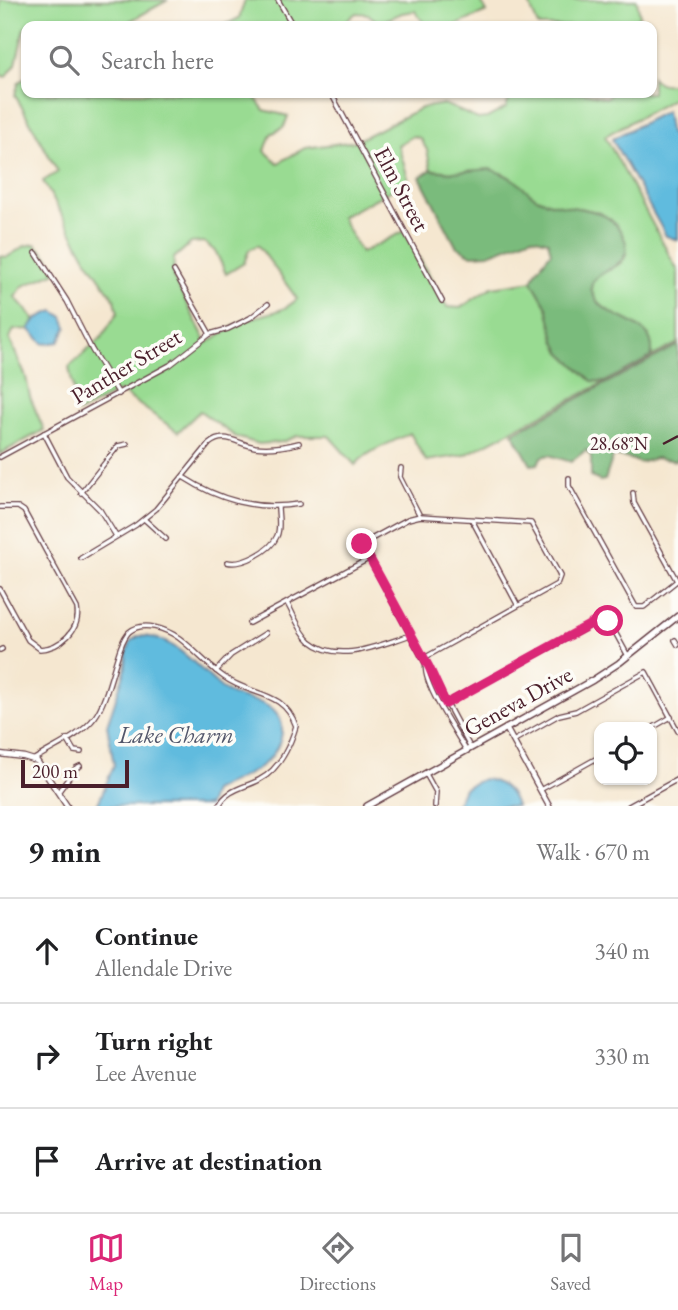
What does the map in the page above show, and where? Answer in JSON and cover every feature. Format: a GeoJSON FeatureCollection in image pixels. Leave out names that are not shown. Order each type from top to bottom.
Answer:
{"type":"FeatureCollection","features":[{"type":"Feature","properties":{"kind":"main road","name":"Geneva Drive"},"geometry":{"type":"LineString","coordinates":[[367,806],[593,680],[678,616]]}},
{"type":"Feature","properties":{"kind":"street"},"geometry":{"type":"LineString","coordinates":[[278,0],[290,21]]}},
{"type":"Feature","properties":{"kind":"street","name":"Elm Street"},"geometry":{"type":"LineString","coordinates":[[334,98],[442,301]]}},
{"type":"Feature","properties":{"kind":"street"},"geometry":{"type":"LineString","coordinates":[[36,253],[67,300],[92,350],[119,394]]}},
{"type":"Feature","properties":{"kind":"street"},"geometry":{"type":"LineString","coordinates":[[174,271],[210,334]]}},
{"type":"Feature","properties":{"kind":"street","name":"Panther Street"},"geometry":{"type":"LineString","coordinates":[[0,457],[170,365],[210,334],[250,318],[268,304]]}},
{"type":"Feature","properties":{"kind":"street"},"geometry":{"type":"LineString","coordinates":[[44,433],[67,477],[100,510],[117,537]]}},
{"type":"Feature","properties":{"kind":"street"},"geometry":{"type":"LineString","coordinates":[[81,558],[144,520],[217,438],[230,438],[255,447],[268,448],[299,443]]}},
{"type":"Feature","properties":{"kind":"street"},"geometry":{"type":"LineString","coordinates":[[81,493],[118,446],[127,444]]}},
{"type":"Feature","properties":{"kind":"street"},"geometry":{"type":"LineString","coordinates":[[401,468],[400,477],[420,516]]}},
{"type":"Feature","properties":{"kind":"street"},"geometry":{"type":"LineString","coordinates":[[183,477],[216,496],[249,505],[299,504]]}},
{"type":"Feature","properties":{"kind":"street"},"geometry":{"type":"LineString","coordinates":[[569,478],[569,486],[636,607],[644,607],[677,582],[634,503],[633,493]]}},
{"type":"Feature","properties":{"kind":"street"},"geometry":{"type":"LineString","coordinates":[[227,562],[234,564],[244,560],[275,540],[278,533],[278,506]]}},
{"type":"Feature","properties":{"kind":"street"},"geometry":{"type":"LineString","coordinates":[[0,507],[18,507],[24,511],[77,608],[76,622],[67,638],[48,649],[40,649],[28,640],[0,589]]}},
{"type":"Feature","properties":{"kind":"street"},"geometry":{"type":"LineString","coordinates":[[424,658],[557,584],[560,576],[531,523],[420,516],[408,519],[362,544],[424,658],[444,705],[468,749]]}},
{"type":"Feature","properties":{"kind":"street"},"geometry":{"type":"LineString","coordinates":[[144,520],[166,538]]}},
{"type":"Feature","properties":{"kind":"street"},"geometry":{"type":"LineString","coordinates":[[472,520],[518,605]]}},
{"type":"Feature","properties":{"kind":"street"},"geometry":{"type":"LineString","coordinates":[[249,623],[370,558]]}},
{"type":"Feature","properties":{"kind":"street"},"geometry":{"type":"LineString","coordinates":[[287,603],[304,634],[312,643],[327,650],[351,652],[411,635]]}},
{"type":"Feature","properties":{"kind":"street"},"geometry":{"type":"LineString","coordinates":[[444,705],[602,619],[610,623],[628,656]]}},
{"type":"Feature","properties":{"kind":"street"},"geometry":{"type":"LineString","coordinates":[[33,760],[67,739],[96,716],[111,686],[122,643],[128,633],[139,627],[152,627],[178,638],[216,671],[240,687],[276,699],[291,713],[296,726],[282,758],[269,773],[227,794],[219,806]]}},
{"type":"Feature","properties":{"kind":"street"},"geometry":{"type":"LineString","coordinates":[[216,671],[231,655],[266,633]]}},
{"type":"Feature","properties":{"kind":"street"},"geometry":{"type":"LineString","coordinates":[[513,741],[559,715],[576,711],[646,672],[678,731]]}},
{"type":"Feature","properties":{"kind":"street"},"geometry":{"type":"LineString","coordinates":[[657,725],[671,717]]}},
{"type":"Feature","properties":{"kind":"street"},"geometry":{"type":"LineString","coordinates":[[506,728],[549,806]]}},
{"type":"Feature","properties":{"kind":"street"},"geometry":{"type":"LineString","coordinates":[[67,739],[74,751],[81,752]]}},
{"type":"Feature","properties":{"kind":"street"},"geometry":{"type":"LineString","coordinates":[[0,754],[33,760],[41,765],[67,806]]}},
{"type":"Feature","properties":{"kind":"street"},"geometry":{"type":"LineString","coordinates":[[540,790],[594,760]]}},
{"type":"Feature","properties":{"kind":"street"},"geometry":{"type":"LineString","coordinates":[[59,791],[80,766]]}},
{"type":"Feature","properties":{"kind":"street"},"geometry":{"type":"LineString","coordinates":[[425,772],[436,792],[435,806]]}},
{"type":"Feature","properties":{"kind":"street"},"geometry":{"type":"LineString","coordinates":[[629,806],[678,779]]}},
{"type":"Feature","properties":{"kind":"green space"},"geometry":{"type":"Polygon","coordinates":[[[0,0],[168,0],[130,21],[21,21],[21,42],[16,64],[6,77],[0,75],[0,0]]]}},
{"type":"Feature","properties":{"kind":"green space"},"geometry":{"type":"Polygon","coordinates":[[[245,0],[480,0],[487,12],[466,21],[422,21],[415,11],[384,21],[377,21],[368,14],[356,13],[346,21],[233,21],[239,18],[245,0]]]}},
{"type":"Feature","properties":{"kind":"green space"},"geometry":{"type":"Polygon","coordinates":[[[518,0],[637,0],[640,16],[633,21],[536,21],[529,3],[518,0]]]}},
{"type":"Feature","properties":{"kind":"green space"},"geometry":{"type":"Polygon","coordinates":[[[21,81],[21,98],[256,98],[264,110],[288,116],[284,127],[271,134],[265,151],[278,163],[305,148],[356,141],[421,108],[444,104],[478,119],[487,118],[506,108],[509,98],[657,98],[657,81],[664,84],[678,83],[678,96],[605,136],[678,271],[678,343],[651,357],[649,336],[603,307],[593,295],[593,281],[618,265],[626,254],[624,238],[613,222],[594,211],[540,200],[501,173],[431,170],[427,150],[420,138],[413,136],[398,145],[409,181],[341,217],[361,253],[404,231],[447,307],[460,308],[492,287],[532,281],[547,307],[561,352],[592,381],[605,382],[465,455],[426,461],[410,433],[373,451],[355,465],[329,436],[297,436],[282,442],[259,444],[236,437],[200,411],[178,432],[120,391],[78,413],[69,367],[101,338],[118,312],[115,300],[86,258],[43,181],[58,172],[15,95],[19,82],[21,81]],[[204,242],[191,243],[174,258],[173,277],[207,343],[241,322],[279,310],[297,299],[258,245],[249,250],[244,263],[226,274],[216,252],[204,242]]]}},
{"type":"Feature","properties":{"kind":"green space"},"geometry":{"type":"Polygon","coordinates":[[[490,169],[511,178],[539,199],[599,213],[618,227],[625,240],[626,251],[622,260],[598,276],[593,282],[592,290],[604,308],[642,329],[652,345],[651,357],[605,382],[592,381],[561,352],[555,340],[547,307],[532,281],[551,252],[548,241],[532,237],[489,254],[472,255],[456,246],[420,177],[431,170],[453,172],[490,169]]]}},
{"type":"Feature","properties":{"kind":"green space"},"geometry":{"type":"Polygon","coordinates":[[[35,244],[49,258],[56,272],[23,286],[15,297],[35,320],[29,329],[14,330],[9,338],[44,430],[0,454],[0,256],[7,257],[25,246],[35,244]]]}},
{"type":"Feature","properties":{"kind":"green space"},"geometry":{"type":"Polygon","coordinates":[[[678,345],[678,461],[656,458],[640,463],[613,456],[605,480],[600,481],[591,477],[591,456],[586,450],[571,462],[549,455],[541,457],[538,464],[531,465],[513,433],[678,345]]]}},
{"type":"Feature","properties":{"kind":"water"},"geometry":{"type":"Polygon","coordinates":[[[666,111],[669,130],[678,148],[678,240],[666,236],[612,139],[666,111]]]}},
{"type":"Feature","properties":{"kind":"water"},"geometry":{"type":"Polygon","coordinates":[[[54,311],[63,317],[67,327],[59,342],[44,344],[29,329],[40,317],[54,311]]]}},
{"type":"Feature","properties":{"kind":"water","name":"Lake Charm"},"geometry":{"type":"Polygon","coordinates":[[[139,636],[152,637],[175,647],[224,690],[268,706],[279,717],[282,734],[276,750],[264,764],[252,772],[213,791],[208,806],[97,806],[114,765],[107,725],[125,671],[127,652],[131,641],[139,636]]]}},
{"type":"Feature","properties":{"kind":"water"},"geometry":{"type":"Polygon","coordinates":[[[483,779],[504,787],[516,806],[456,806],[464,788],[483,779]]]}},
{"type":"Feature","properties":{"kind":"route"},"geometry":{"type":"LineString","coordinates":[[362,544],[428,665],[446,704],[598,620],[608,621]]}}]}
